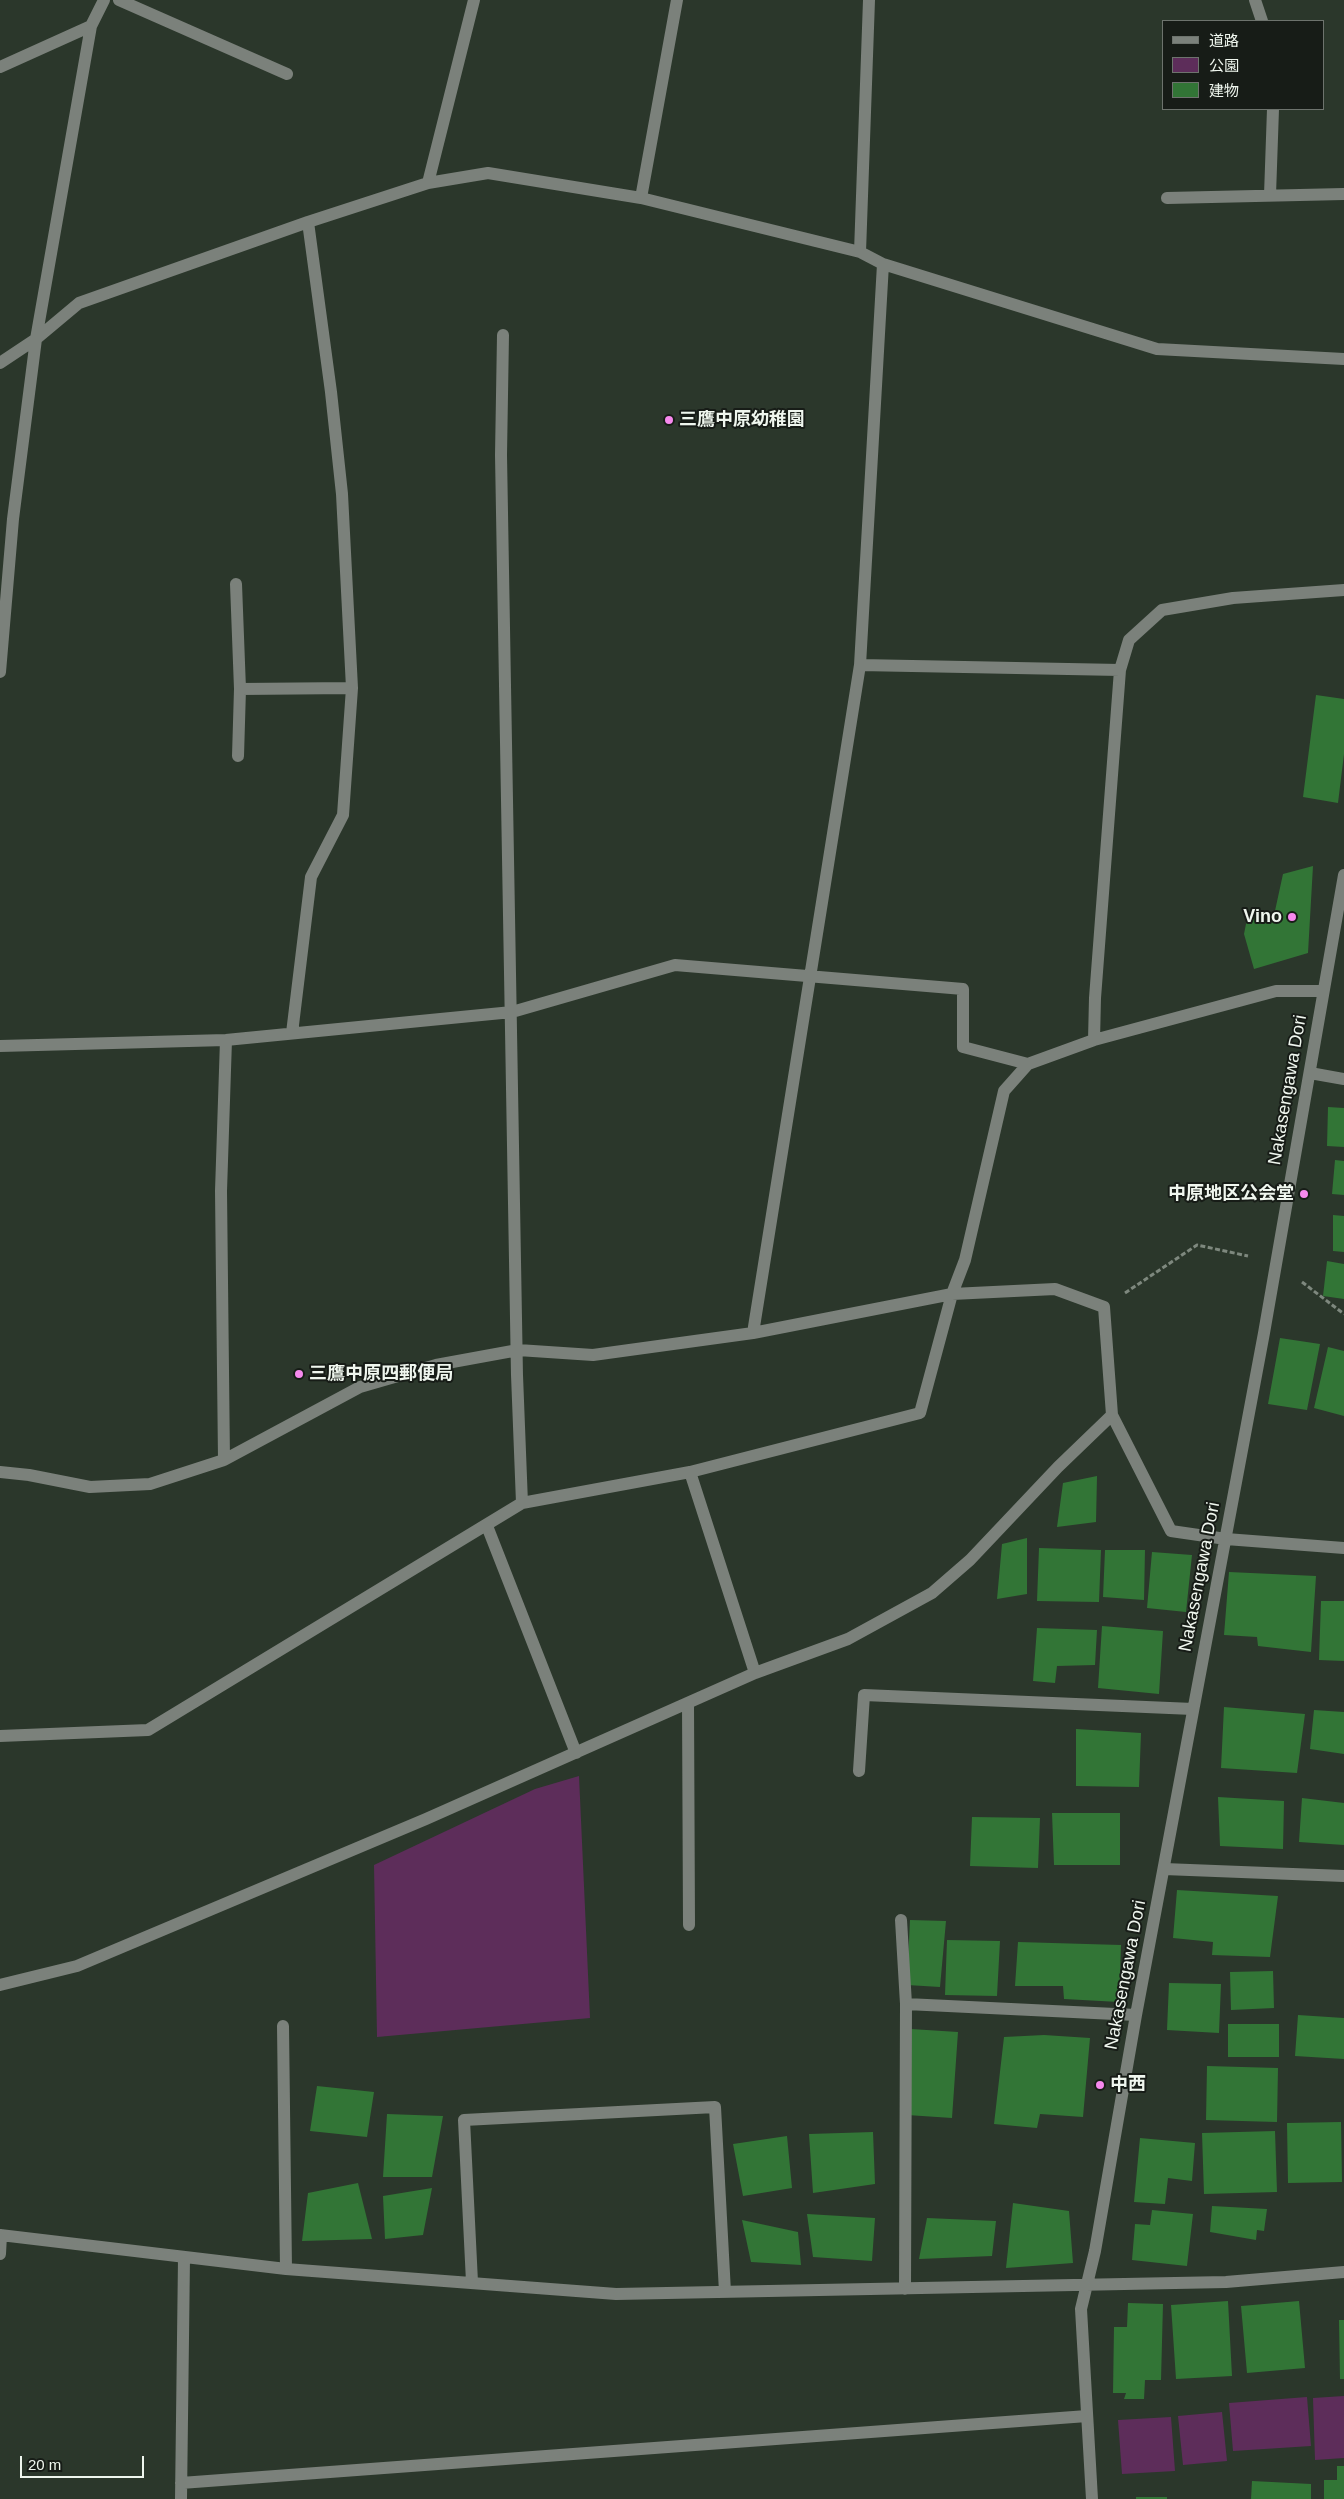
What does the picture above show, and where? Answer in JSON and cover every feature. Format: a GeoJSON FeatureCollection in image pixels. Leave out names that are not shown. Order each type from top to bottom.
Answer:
{"type":"FeatureCollection","features":[{"type":"Feature","properties":{"kind":"street"},"geometry":{"type":"LineString","coordinates":[[0,672],[14,519],[36,339],[91,26],[104,0]]}},
{"type":"Feature","properties":{"kind":"street"},"geometry":{"type":"LineString","coordinates":[[119,0],[287,74]]}},
{"type":"Feature","properties":{"kind":"street"},"geometry":{"type":"LineString","coordinates":[[428,183],[474,0]]}},
{"type":"Feature","properties":{"kind":"street"},"geometry":{"type":"LineString","coordinates":[[641,198],[677,0]]}},
{"type":"Feature","properties":{"kind":"street"},"geometry":{"type":"LineString","coordinates":[[860,252],[869,0]]}},
{"type":"Feature","properties":{"kind":"street"},"geometry":{"type":"LineString","coordinates":[[1255,0],[1262,20]]}},
{"type":"Feature","properties":{"kind":"street"},"geometry":{"type":"LineString","coordinates":[[0,67],[91,26]]}},
{"type":"Feature","properties":{"kind":"street"},"geometry":{"type":"LineString","coordinates":[[1270,194],[1273,110]]}},
{"type":"Feature","properties":{"kind":"street"},"geometry":{"type":"LineString","coordinates":[[0,364],[36,339],[79,303],[308,222],[428,183],[488,173],[641,198],[860,252],[883,264],[1157,349],[1344,359]]}},
{"type":"Feature","properties":{"kind":"street"},"geometry":{"type":"LineString","coordinates":[[1166,198],[1270,194],[1344,194]]}},
{"type":"Feature","properties":{"kind":"street"},"geometry":{"type":"LineString","coordinates":[[292,1033],[311,878],[343,815],[352,688],[342,494],[332,392],[308,222]]}},
{"type":"Feature","properties":{"kind":"street"},"geometry":{"type":"LineString","coordinates":[[753,1333],[860,665],[883,264]]}},
{"type":"Feature","properties":{"kind":"street"},"geometry":{"type":"LineString","coordinates":[[503,335],[501,465],[522,1503]]}},
{"type":"Feature","properties":{"kind":"street"},"geometry":{"type":"LineString","coordinates":[[236,584],[240,689],[238,756]]}},
{"type":"Feature","properties":{"kind":"street"},"geometry":{"type":"LineString","coordinates":[[1094,1040],[1095,998],[1120,670],[1129,640],[1162,610],[1233,598],[1344,590]]}},
{"type":"Feature","properties":{"kind":"street"},"geometry":{"type":"LineString","coordinates":[[860,665],[1120,670]]}},
{"type":"Feature","properties":{"kind":"street"},"geometry":{"type":"LineString","coordinates":[[240,689],[352,688]]}},
{"type":"Feature","properties":{"kind":"street","name":"Nakasengawa Dori"},"geometry":{"type":"LineString","coordinates":[[1092,2499],[1081,2310],[1095,2251],[1136,2015],[1226,1539],[1344,875]]}},
{"type":"Feature","properties":{"kind":"street"},"geometry":{"type":"LineString","coordinates":[[0,1046],[226,1040],[512,1012],[675,965],[810,978],[963,989],[963,1047],[1028,1064]]}},
{"type":"Feature","properties":{"kind":"street"},"geometry":{"type":"LineString","coordinates":[[0,1736],[148,1730],[487,1526],[522,1503],[690,1472],[920,1413],[952,1294],[965,1260],[1004,1091],[1028,1064],[1094,1040],[1276,991],[1322,991]]}},
{"type":"Feature","properties":{"kind":"street"},"geometry":{"type":"LineString","coordinates":[[224,1460],[221,1191],[226,1040]]}},
{"type":"Feature","properties":{"kind":"street"},"geometry":{"type":"LineString","coordinates":[[1310,1073],[1344,1079]]}},
{"type":"Feature","properties":{"kind":"street"},"geometry":{"type":"LineString","coordinates":[[0,1472],[29,1475],[90,1487],[150,1484],[224,1460],[360,1387],[436,1365],[518,1350],[593,1355],[753,1333],[952,1294],[1055,1289],[1104,1307],[1112,1415],[1171,1531],[1226,1539],[1344,1548]]}},
{"type":"Feature","properties":{"kind":"street"},"geometry":{"type":"LineString","coordinates":[[0,1985],[77,1966],[576,1753],[755,1673],[848,1639],[932,1593],[970,1560],[1058,1467],[1112,1415]]}},
{"type":"Feature","properties":{"kind":"street"},"geometry":{"type":"LineString","coordinates":[[690,1472],[755,1673]]}},
{"type":"Feature","properties":{"kind":"street"},"geometry":{"type":"LineString","coordinates":[[487,1526],[576,1753]]}},
{"type":"Feature","properties":{"kind":"street"},"geometry":{"type":"LineString","coordinates":[[859,1771],[864,1695],[1193,1709]]}},
{"type":"Feature","properties":{"kind":"street"},"geometry":{"type":"LineString","coordinates":[[688,1703],[689,1924]]}},
{"type":"Feature","properties":{"kind":"street"},"geometry":{"type":"LineString","coordinates":[[1164,1869],[1344,1876]]}},
{"type":"Feature","properties":{"kind":"street"},"geometry":{"type":"LineString","coordinates":[[901,1920],[906,2004],[905,2289]]}},
{"type":"Feature","properties":{"kind":"street"},"geometry":{"type":"LineString","coordinates":[[906,2004],[1136,2015]]}},
{"type":"Feature","properties":{"kind":"street"},"geometry":{"type":"LineString","coordinates":[[283,2026],[286,2269]]}},
{"type":"Feature","properties":{"kind":"street"},"geometry":{"type":"LineString","coordinates":[[472,2282],[464,2120],[715,2107],[725,2292]]}},
{"type":"Feature","properties":{"kind":"street"},"geometry":{"type":"LineString","coordinates":[[0,2254],[1,2235],[286,2269],[616,2294],[1226,2282],[1344,2272]]}},
{"type":"Feature","properties":{"kind":"street"},"geometry":{"type":"LineString","coordinates":[[181,2499],[184,2258]]}},
{"type":"Feature","properties":{"kind":"street"},"geometry":{"type":"LineString","coordinates":[[181,2483],[1087,2416]]}},
{"type":"Feature","properties":{"kind":"path"},"geometry":{"type":"LineString","coordinates":[[1104,1307],[1197,1245],[1275,1262],[1344,1314]]}},
{"type":"Feature","properties":{"kind":"green space"},"geometry":{"type":"Polygon","coordinates":[[[579,1776],[590,2018],[377,2037],[374,1865],[535,1789],[579,1776]]]}},
{"type":"Feature","properties":{"kind":"green space"},"geometry":{"type":"Polygon","coordinates":[[[1344,2396],[1344,2458],[1315,2460],[1313,2398],[1344,2396]]]}},
{"type":"Feature","properties":{"kind":"green space"},"geometry":{"type":"Polygon","coordinates":[[[1307,2397],[1311,2446],[1233,2451],[1229,2403],[1307,2397]]]}},
{"type":"Feature","properties":{"kind":"green space"},"geometry":{"type":"Polygon","coordinates":[[[1222,2412],[1227,2461],[1183,2465],[1178,2416],[1222,2412]]]}},
{"type":"Feature","properties":{"kind":"green space"},"geometry":{"type":"Polygon","coordinates":[[[1171,2417],[1175,2471],[1122,2474],[1118,2420],[1171,2417]]]}},
{"type":"Feature","properties":{"kind":"building"},"geometry":{"type":"Polygon","coordinates":[[[1316,695],[1344,699],[1344,754],[1338,803],[1303,797],[1316,695]]]}},
{"type":"Feature","properties":{"kind":"building","name":"Vino"},"geometry":{"type":"Polygon","coordinates":[[[1313,866],[1308,953],[1254,969],[1244,934],[1248,914],[1273,920],[1283,874],[1313,866]]]}},
{"type":"Feature","properties":{"kind":"building"},"geometry":{"type":"Polygon","coordinates":[[[1328,1107],[1344,1108],[1344,1147],[1327,1146],[1328,1107]]]}},
{"type":"Feature","properties":{"kind":"building"},"geometry":{"type":"Polygon","coordinates":[[[1335,1160],[1344,1161],[1344,1195],[1332,1194],[1335,1160]]]}},
{"type":"Feature","properties":{"kind":"building"},"geometry":{"type":"Polygon","coordinates":[[[1333,1215],[1344,1216],[1344,1252],[1333,1251],[1333,1215]]]}},
{"type":"Feature","properties":{"kind":"building"},"geometry":{"type":"Polygon","coordinates":[[[1327,1261],[1344,1264],[1344,1299],[1323,1296],[1327,1261]]]}},
{"type":"Feature","properties":{"kind":"building"},"geometry":{"type":"Polygon","coordinates":[[[1280,1338],[1320,1344],[1307,1410],[1268,1404],[1280,1338]]]}},
{"type":"Feature","properties":{"kind":"building"},"geometry":{"type":"Polygon","coordinates":[[[1328,1347],[1344,1351],[1344,1416],[1314,1408],[1328,1347]]]}},
{"type":"Feature","properties":{"kind":"building"},"geometry":{"type":"Polygon","coordinates":[[[1097,1476],[1096,1522],[1057,1527],[1063,1483],[1097,1476]]]}},
{"type":"Feature","properties":{"kind":"building"},"geometry":{"type":"Polygon","coordinates":[[[1027,1538],[1027,1594],[997,1599],[1002,1544],[1027,1538]]]}},
{"type":"Feature","properties":{"kind":"building"},"geometry":{"type":"Polygon","coordinates":[[[1039,1548],[1101,1550],[1099,1602],[1037,1601],[1039,1548]]]}},
{"type":"Feature","properties":{"kind":"building"},"geometry":{"type":"Polygon","coordinates":[[[1105,1550],[1145,1550],[1144,1600],[1103,1597],[1105,1550]]]}},
{"type":"Feature","properties":{"kind":"building"},"geometry":{"type":"Polygon","coordinates":[[[1152,1552],[1192,1555],[1186,1612],[1147,1608],[1152,1552]]]}},
{"type":"Feature","properties":{"kind":"building"},"geometry":{"type":"Polygon","coordinates":[[[1229,1572],[1316,1576],[1311,1652],[1258,1646],[1257,1637],[1224,1635],[1229,1572]]]}},
{"type":"Feature","properties":{"kind":"building"},"geometry":{"type":"Polygon","coordinates":[[[1321,1601],[1344,1601],[1344,1661],[1319,1660],[1321,1601]]]}},
{"type":"Feature","properties":{"kind":"building"},"geometry":{"type":"Polygon","coordinates":[[[1102,1626],[1163,1631],[1159,1694],[1098,1688],[1102,1626]]]}},
{"type":"Feature","properties":{"kind":"building"},"geometry":{"type":"Polygon","coordinates":[[[1037,1628],[1097,1630],[1095,1665],[1057,1666],[1055,1683],[1033,1681],[1037,1628]]]}},
{"type":"Feature","properties":{"kind":"building"},"geometry":{"type":"Polygon","coordinates":[[[1224,1707],[1305,1714],[1297,1773],[1221,1768],[1224,1707]]]}},
{"type":"Feature","properties":{"kind":"building"},"geometry":{"type":"Polygon","coordinates":[[[1314,1710],[1344,1712],[1344,1754],[1310,1749],[1314,1710]]]}},
{"type":"Feature","properties":{"kind":"building"},"geometry":{"type":"Polygon","coordinates":[[[1076,1729],[1141,1733],[1139,1787],[1076,1786],[1076,1729]]]}},
{"type":"Feature","properties":{"kind":"building"},"geometry":{"type":"Polygon","coordinates":[[[1218,1797],[1284,1801],[1283,1849],[1220,1846],[1218,1797]]]}},
{"type":"Feature","properties":{"kind":"building"},"geometry":{"type":"Polygon","coordinates":[[[1302,1798],[1344,1803],[1344,1845],[1299,1842],[1302,1798]]]}},
{"type":"Feature","properties":{"kind":"building"},"geometry":{"type":"Polygon","coordinates":[[[1052,1813],[1120,1813],[1120,1865],[1054,1865],[1052,1813]]]}},
{"type":"Feature","properties":{"kind":"building"},"geometry":{"type":"Polygon","coordinates":[[[972,1817],[1040,1818],[1038,1868],[970,1866],[972,1817]]]}},
{"type":"Feature","properties":{"kind":"building"},"geometry":{"type":"Polygon","coordinates":[[[1177,1890],[1278,1896],[1270,1957],[1212,1955],[1213,1942],[1173,1938],[1177,1890]]]}},
{"type":"Feature","properties":{"kind":"building"},"geometry":{"type":"Polygon","coordinates":[[[910,1920],[946,1921],[940,1987],[907,1985],[910,1920]]]}},
{"type":"Feature","properties":{"kind":"building"},"geometry":{"type":"Polygon","coordinates":[[[947,1940],[1000,1941],[997,1996],[945,1995],[947,1940]]]}},
{"type":"Feature","properties":{"kind":"building"},"geometry":{"type":"Polygon","coordinates":[[[1018,1942],[1121,1945],[1119,2002],[1064,1999],[1063,1986],[1015,1986],[1018,1942]]]}},
{"type":"Feature","properties":{"kind":"building"},"geometry":{"type":"Polygon","coordinates":[[[1273,1971],[1274,2008],[1231,2010],[1230,1972],[1273,1971]]]}},
{"type":"Feature","properties":{"kind":"building"},"geometry":{"type":"Polygon","coordinates":[[[1169,1983],[1221,1984],[1219,2033],[1167,2030],[1169,1983]]]}},
{"type":"Feature","properties":{"kind":"building"},"geometry":{"type":"Polygon","coordinates":[[[1298,2015],[1344,2018],[1344,2059],[1295,2056],[1298,2015]]]}},
{"type":"Feature","properties":{"kind":"building"},"geometry":{"type":"Polygon","coordinates":[[[1228,2024],[1279,2024],[1279,2057],[1228,2057],[1228,2024]]]}},
{"type":"Feature","properties":{"kind":"building"},"geometry":{"type":"Polygon","coordinates":[[[911,2029],[958,2032],[952,2118],[907,2115],[911,2029]]]}},
{"type":"Feature","properties":{"kind":"building"},"geometry":{"type":"Polygon","coordinates":[[[1044,2035],[1090,2038],[1083,2117],[1040,2114],[1037,2128],[994,2124],[1004,2037],[1044,2035]]]}},
{"type":"Feature","properties":{"kind":"building"},"geometry":{"type":"Polygon","coordinates":[[[1207,2066],[1278,2068],[1277,2122],[1206,2120],[1207,2066]]]}},
{"type":"Feature","properties":{"kind":"building"},"geometry":{"type":"Polygon","coordinates":[[[317,2086],[374,2092],[367,2137],[310,2131],[317,2086]]]}},
{"type":"Feature","properties":{"kind":"building"},"geometry":{"type":"Polygon","coordinates":[[[387,2114],[443,2116],[432,2177],[383,2177],[387,2114]]]}},
{"type":"Feature","properties":{"kind":"building"},"geometry":{"type":"Polygon","coordinates":[[[1341,2122],[1342,2182],[1288,2183],[1287,2123],[1341,2122]]]}},
{"type":"Feature","properties":{"kind":"building"},"geometry":{"type":"Polygon","coordinates":[[[1275,2131],[1277,2192],[1204,2194],[1202,2133],[1275,2131]]]}},
{"type":"Feature","properties":{"kind":"building"},"geometry":{"type":"Polygon","coordinates":[[[873,2132],[875,2184],[813,2193],[809,2134],[873,2132]]]}},
{"type":"Feature","properties":{"kind":"building"},"geometry":{"type":"Polygon","coordinates":[[[787,2136],[792,2188],[743,2196],[733,2144],[787,2136]]]}},
{"type":"Feature","properties":{"kind":"building"},"geometry":{"type":"Polygon","coordinates":[[[1140,2138],[1195,2143],[1192,2181],[1168,2178],[1165,2204],[1134,2202],[1140,2138]]]}},
{"type":"Feature","properties":{"kind":"building"},"geometry":{"type":"Polygon","coordinates":[[[358,2183],[372,2239],[302,2241],[308,2193],[358,2183]]]}},
{"type":"Feature","properties":{"kind":"building"},"geometry":{"type":"Polygon","coordinates":[[[432,2188],[423,2235],[385,2239],[383,2196],[432,2188]]]}},
{"type":"Feature","properties":{"kind":"building"},"geometry":{"type":"Polygon","coordinates":[[[1013,2203],[1069,2211],[1073,2263],[1006,2268],[1013,2203]]]}},
{"type":"Feature","properties":{"kind":"building"},"geometry":{"type":"Polygon","coordinates":[[[1212,2206],[1267,2209],[1264,2231],[1257,2230],[1256,2240],[1210,2232],[1212,2206]]]}},
{"type":"Feature","properties":{"kind":"building"},"geometry":{"type":"Polygon","coordinates":[[[1152,2210],[1193,2214],[1187,2266],[1132,2260],[1135,2224],[1150,2225],[1152,2210]]]}},
{"type":"Feature","properties":{"kind":"building"},"geometry":{"type":"Polygon","coordinates":[[[807,2214],[875,2218],[872,2261],[813,2257],[807,2214]]]}},
{"type":"Feature","properties":{"kind":"building"},"geometry":{"type":"Polygon","coordinates":[[[927,2218],[996,2221],[992,2256],[919,2259],[927,2218]]]}},
{"type":"Feature","properties":{"kind":"building"},"geometry":{"type":"Polygon","coordinates":[[[742,2220],[798,2232],[801,2265],[751,2262],[742,2220]]]}},
{"type":"Feature","properties":{"kind":"building"},"geometry":{"type":"Polygon","coordinates":[[[1228,2301],[1232,2376],[1176,2379],[1171,2305],[1228,2301]]]}},
{"type":"Feature","properties":{"kind":"building"},"geometry":{"type":"Polygon","coordinates":[[[1299,2301],[1305,2368],[1247,2373],[1241,2306],[1299,2301]]]}},
{"type":"Feature","properties":{"kind":"building"},"geometry":{"type":"Polygon","coordinates":[[[1128,2303],[1163,2304],[1161,2380],[1145,2380],[1144,2399],[1124,2399],[1126,2393],[1113,2393],[1114,2327],[1127,2327],[1128,2303]]]}},
{"type":"Feature","properties":{"kind":"building"},"geometry":{"type":"Polygon","coordinates":[[[1339,2320],[1344,2320],[1344,2379],[1340,2379],[1339,2320]]]}},
{"type":"Feature","properties":{"kind":"building"},"geometry":{"type":"Polygon","coordinates":[[[1337,2466],[1344,2466],[1344,2499],[1324,2499],[1324,2480],[1337,2480],[1337,2466]]]}},
{"type":"Feature","properties":{"kind":"building"},"geometry":{"type":"Polygon","coordinates":[[[1252,2481],[1311,2484],[1311,2499],[1251,2499],[1252,2481]]]}},
{"type":"Feature","properties":{"kind":"building"},"geometry":{"type":"Polygon","coordinates":[[[1136,2497],[1167,2497],[1167,2499],[1136,2499],[1136,2497]]]}},
{"type":"Feature","properties":{"kind":"place","name":"三鷹中原幼稚園"},"geometry":{"type":"Point","coordinates":[669,420]}},
{"type":"Feature","properties":{"kind":"place","name":"Vino"},"geometry":{"type":"Point","coordinates":[1292,917]}},
{"type":"Feature","properties":{"kind":"place","name":"中原地区公会堂"},"geometry":{"type":"Point","coordinates":[1304,1194]}},
{"type":"Feature","properties":{"kind":"place","name":"三鷹中原四郵便局"},"geometry":{"type":"Point","coordinates":[299,1374]}},
{"type":"Feature","properties":{"kind":"place","name":"中西"},"geometry":{"type":"Point","coordinates":[1100,2085]}}]}
